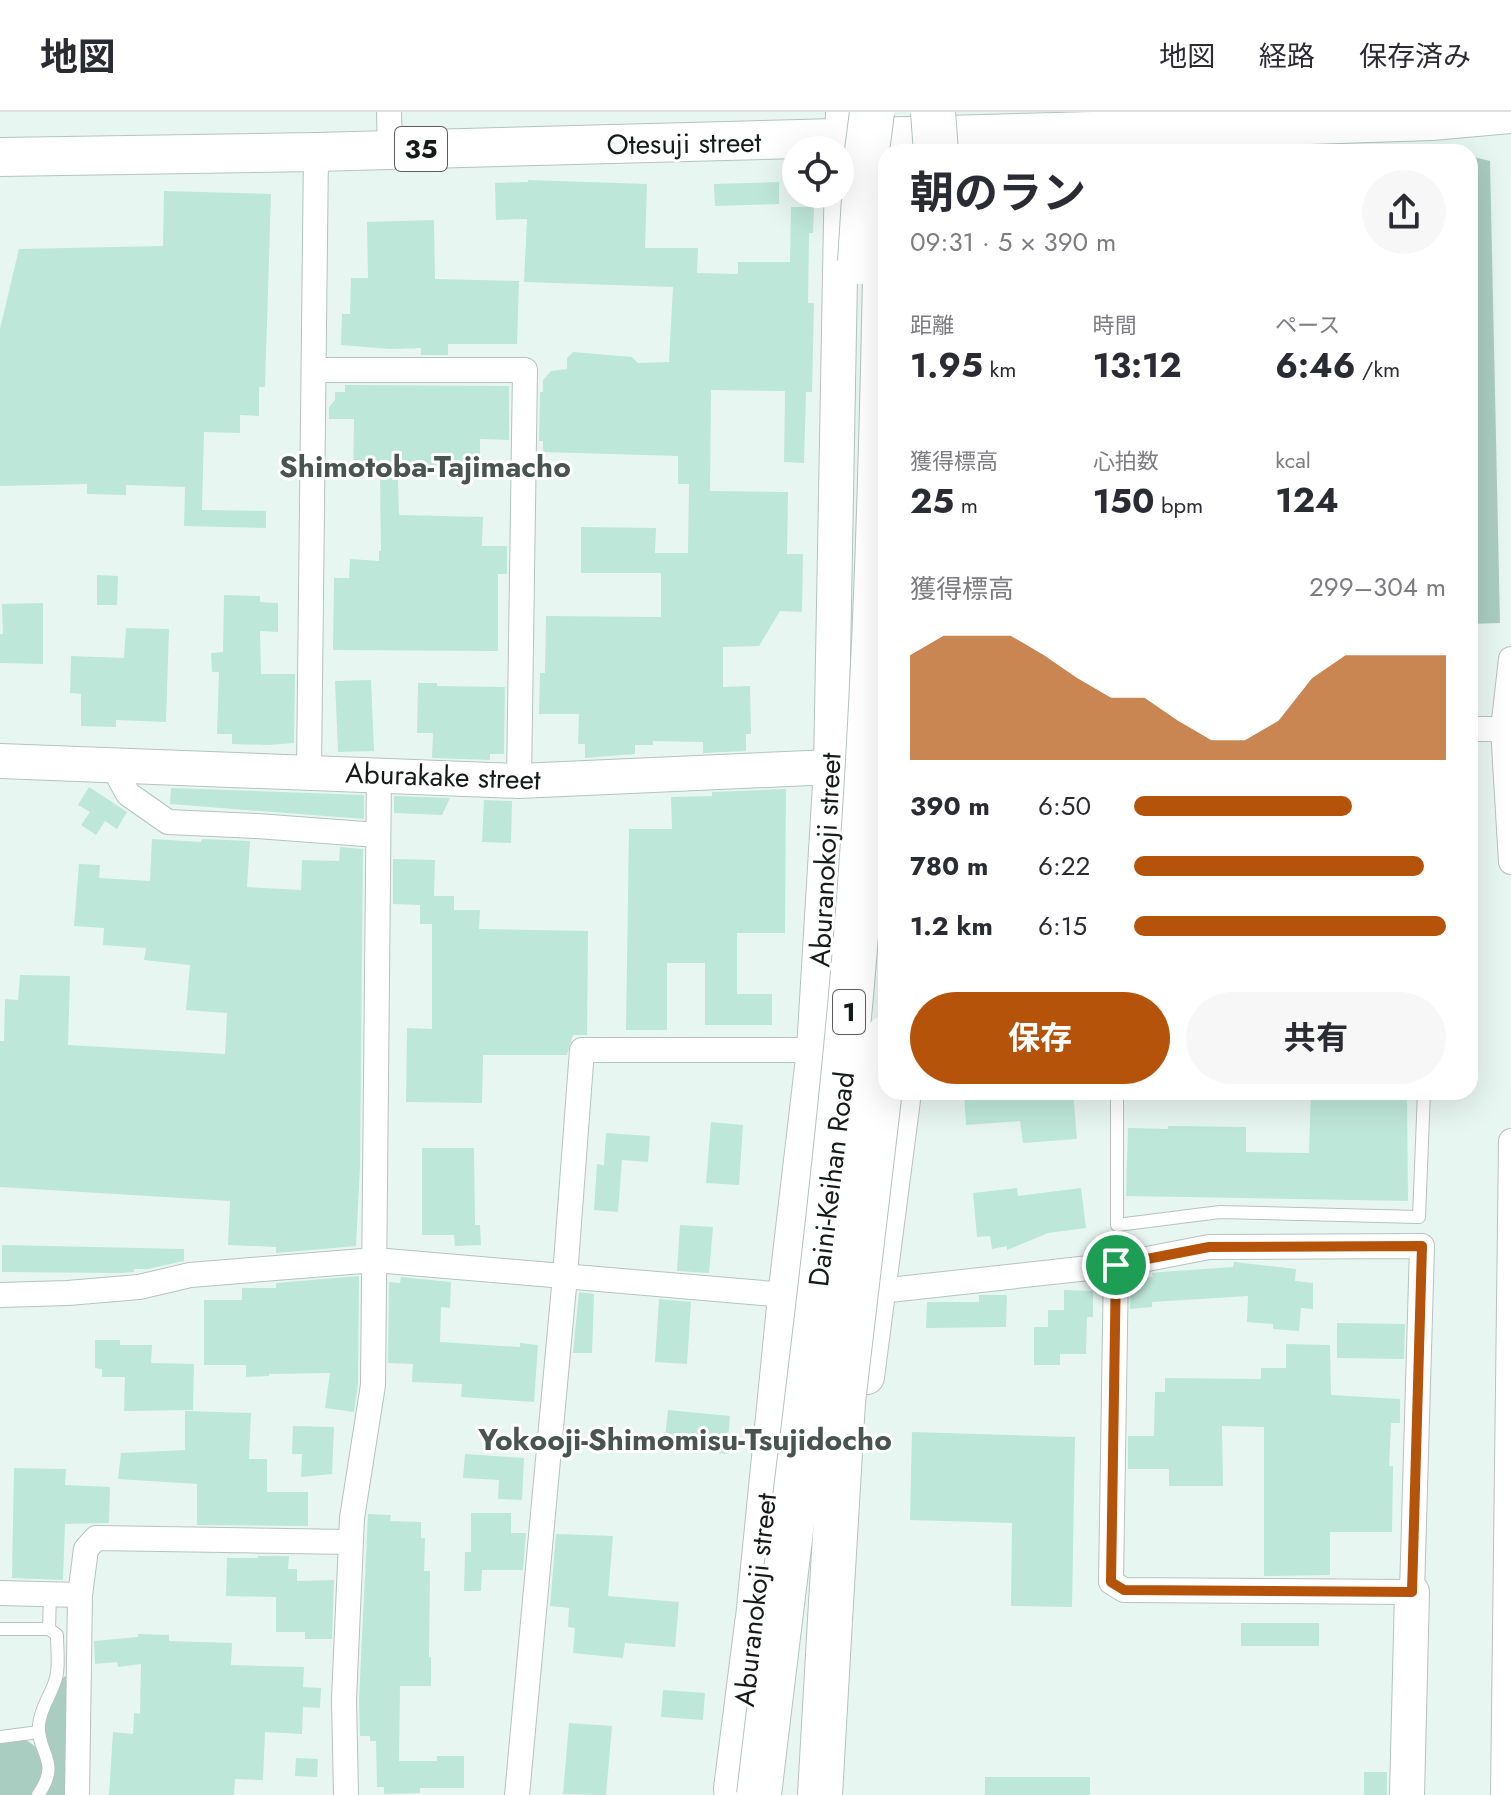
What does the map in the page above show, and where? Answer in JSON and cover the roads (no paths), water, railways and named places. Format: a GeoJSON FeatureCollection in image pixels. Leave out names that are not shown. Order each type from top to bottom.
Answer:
{"type":"FeatureCollection","features":[{"type":"Feature","properties":{"kind":"highway"},"geometry":{"type":"LineString","coordinates":[[887,144],[888,112]]}},
{"type":"Feature","properties":{"kind":"highway"},"geometry":{"type":"LineString","coordinates":[[744,1793],[757,1624],[821,1082],[852,541],[860,251],[852,121]]}},
{"type":"Feature","properties":{"kind":"highway","name":"Daini-Keihan Road"},"geometry":{"type":"LineString","coordinates":[[744,1793],[847,1047],[863,831],[878,519]]}},
{"type":"Feature","properties":{"kind":"highway","name":"Daini-Keihan Road"},"geometry":{"type":"LineString","coordinates":[[789,1795],[868,1093],[878,977]]}},
{"type":"Feature","properties":{"kind":"highway"},"geometry":{"type":"LineString","coordinates":[[821,1795],[843,1402],[879,1100]]}},
{"type":"Feature","properties":{"kind":"main road","name":"Otesuji street"},"geometry":{"type":"LineString","coordinates":[[0,157],[390,150],[852,121],[936,132],[1133,140],[1278,139],[1511,114]]}},
{"type":"Feature","properties":{"kind":"street"},"geometry":{"type":"LineString","coordinates":[[389,112],[390,150]]}},
{"type":"Feature","properties":{"kind":"street","name":"Aburanokoji street"},"geometry":{"type":"LineString","coordinates":[[744,1793],[785,1297],[814,1050],[831,768],[852,121]]}},
{"type":"Feature","properties":{"kind":"street"},"geometry":{"type":"LineString","coordinates":[[309,771],[316,152]]}},
{"type":"Feature","properties":{"kind":"street"},"geometry":{"type":"LineString","coordinates":[[314,370],[525,370],[519,781]]}},
{"type":"Feature","properties":{"kind":"street"},"geometry":{"type":"LineString","coordinates":[[1511,659],[1507,729],[1511,862]]}},
{"type":"Feature","properties":{"kind":"street"},"geometry":{"type":"LineString","coordinates":[[1478,729],[1507,729]]}},
{"type":"Feature","properties":{"kind":"street","name":"Aburakake street"},"geometry":{"type":"LineString","coordinates":[[0,761],[519,781],[878,765]]}},
{"type":"Feature","properties":{"kind":"street"},"geometry":{"type":"LineString","coordinates":[[111,763],[128,794],[168,822],[378,835]]}},
{"type":"Feature","properties":{"kind":"street"},"geometry":{"type":"LineString","coordinates":[[346,1795],[344,1699],[350,1542],[373,1385],[379,774]]}},
{"type":"Feature","properties":{"kind":"street"},"geometry":{"type":"LineString","coordinates":[[517,1795],[565,1276],[582,1050],[814,1050]]}},
{"type":"Feature","properties":{"kind":"street"},"geometry":{"type":"LineString","coordinates":[[821,1795],[847,1513],[903,1100]]}},
{"type":"Feature","properties":{"kind":"street"},"geometry":{"type":"LineString","coordinates":[[1503,1795],[1511,1141]]}},
{"type":"Feature","properties":{"kind":"street"},"geometry":{"type":"LineString","coordinates":[[0,1295],[139,1287],[190,1275],[375,1260],[785,1297],[879,1292],[1116,1265],[1209,1247],[1422,1246],[1407,1795]]}},
{"type":"Feature","properties":{"kind":"street"},"geometry":{"type":"LineString","coordinates":[[1116,1265],[1111,1582],[1124,1590],[1412,1592]]}},
{"type":"Feature","properties":{"kind":"street"},"geometry":{"type":"LineString","coordinates":[[77,1795],[80,1595],[86,1549],[96,1538],[350,1542]]}},
{"type":"Feature","properties":{"kind":"street"},"geometry":{"type":"LineString","coordinates":[[0,1593],[80,1595]]}},
{"type":"Feature","properties":{"kind":"lane"},"geometry":{"type":"LineString","coordinates":[[1117,1100],[1117,1225],[1220,1212],[1419,1217],[1424,1100]]}},
{"type":"Feature","properties":{"kind":"lane"},"geometry":{"type":"LineString","coordinates":[[38,1795],[49,1767],[39,1732],[41,1713],[57,1676],[50,1594]]}},
{"type":"Feature","properties":{"kind":"lane"},"geometry":{"type":"LineString","coordinates":[[0,1629],[81,1636]]}},
{"type":"Feature","properties":{"kind":"lane"},"geometry":{"type":"LineString","coordinates":[[0,1737],[39,1732]]}},
{"type":"Feature","properties":{"kind":"district","name":"Shimotoba-Tajimacho"},"geometry":{"type":"Point","coordinates":[425,467]}},
{"type":"Feature","properties":{"kind":"district","name":"Yokooji-Shimomisu-Tsujidocho"},"geometry":{"type":"Point","coordinates":[685,1440]}}]}
